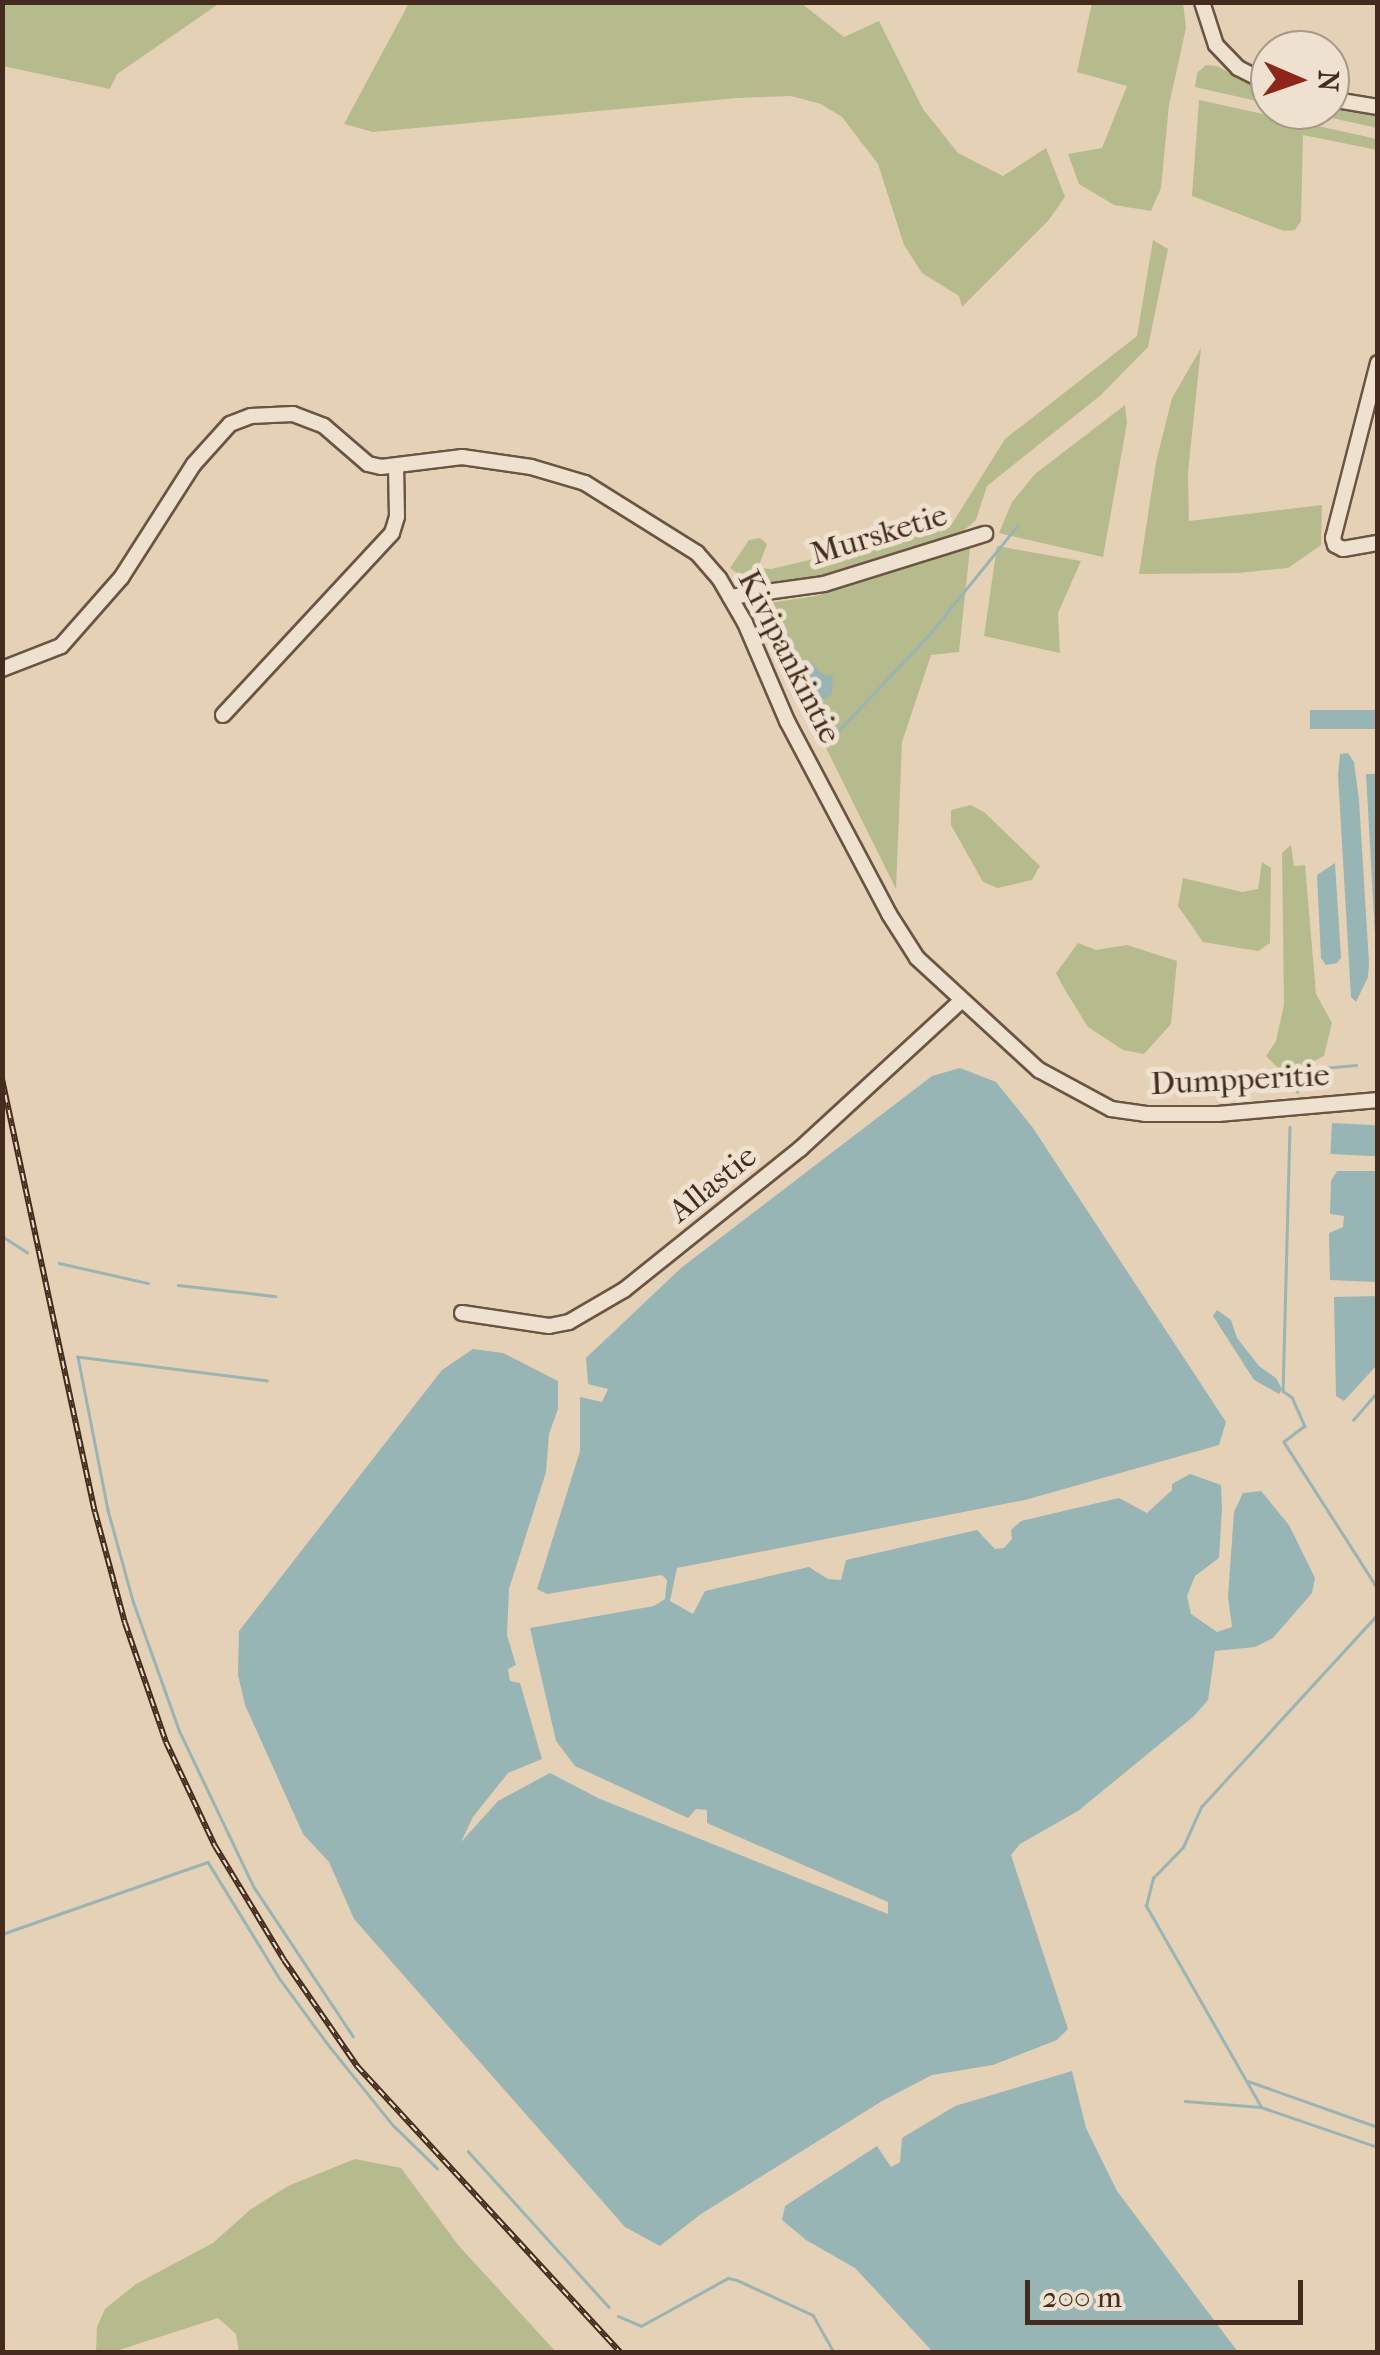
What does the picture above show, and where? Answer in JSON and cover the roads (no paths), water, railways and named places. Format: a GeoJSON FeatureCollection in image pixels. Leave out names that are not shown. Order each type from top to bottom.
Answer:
{"type":"FeatureCollection","features":[{"type":"Feature","properties":{"kind":"street"},"geometry":{"type":"LineString","coordinates":[[1202,2],[1204,20],[1216,45],[1238,68],[1250,74]]}},
{"type":"Feature","properties":{"kind":"street"},"geometry":{"type":"LineString","coordinates":[[1350,102],[1378,107]]}},
{"type":"Feature","properties":{"kind":"street"},"geometry":{"type":"LineString","coordinates":[[1378,362],[1333,538],[1335,546],[1343,549],[1378,543]]}},
{"type":"Feature","properties":{"kind":"street","name":"Kivipankintie"},"geometry":{"type":"LineString","coordinates":[[2,669],[61,646],[121,578],[194,464],[230,424],[251,416],[293,414],[324,426],[368,464],[396,467],[462,457],[532,467],[585,483],[696,554],[730,597],[787,720],[889,914],[917,958],[960,1001]]}},
{"type":"Feature","properties":{"kind":"street"},"geometry":{"type":"LineString","coordinates":[[223,715],[392,534],[397,517],[396,467]]}},
{"type":"Feature","properties":{"kind":"street","name":"Mursketie"},"geometry":{"type":"LineString","coordinates":[[730,597],[824,584],[985,534]]}},
{"type":"Feature","properties":{"kind":"street","name":"Dumpperitie"},"geometry":{"type":"LineString","coordinates":[[960,1001],[1039,1070],[1111,1109],[1218,1114],[1378,1100]]}},
{"type":"Feature","properties":{"kind":"street","name":"Allastie"},"geometry":{"type":"LineString","coordinates":[[462,1313],[548,1326],[570,1322],[624,1290],[800,1149],[960,1001]]}},
{"type":"Feature","properties":{"kind":"water"},"geometry":{"type":"Polygon","coordinates":[[[812,663],[822,674],[833,676],[832,694],[819,702],[798,678],[797,667],[812,663]]]}},
{"type":"Feature","properties":{"kind":"water"},"geometry":{"type":"Polygon","coordinates":[[[1310,710],[1377,710],[1377,729],[1310,729],[1310,710]]]}},
{"type":"Feature","properties":{"kind":"water"},"geometry":{"type":"Polygon","coordinates":[[[1348,753],[1354,762],[1359,800],[1369,963],[1368,977],[1356,1002],[1351,997],[1338,775],[1340,754],[1348,753]]]}},
{"type":"Feature","properties":{"kind":"water"},"geometry":{"type":"Polygon","coordinates":[[[1366,774],[1377,774],[1377,971],[1366,774]]]}},
{"type":"Feature","properties":{"kind":"water"},"geometry":{"type":"Polygon","coordinates":[[[1335,863],[1341,958],[1326,965],[1321,958],[1317,875],[1335,863]]]}},
{"type":"Feature","properties":{"kind":"water"},"geometry":{"type":"Polygon","coordinates":[[[960,1068],[996,1082],[1033,1128],[1226,1422],[1219,1445],[1025,1500],[677,1568],[670,1601],[693,1614],[705,1591],[809,1567],[828,1579],[841,1580],[846,1560],[977,1530],[995,1549],[1004,1548],[1012,1539],[1011,1530],[1021,1521],[1119,1498],[1147,1513],[1172,1490],[1172,1484],[1190,1474],[1221,1485],[1222,1508],[1219,1558],[1195,1576],[1187,1596],[1191,1614],[1217,1632],[1232,1627],[1228,1597],[1234,1512],[1243,1493],[1261,1491],[1289,1525],[1315,1578],[1312,1593],[1273,1638],[1255,1647],[1215,1651],[1208,1700],[1194,1716],[1078,1811],[1020,1844],[1011,1855],[1068,2029],[1057,2040],[993,2065],[932,2075],[882,2101],[701,2214],[660,2246],[625,2227],[354,1919],[329,1862],[303,1834],[245,1705],[238,1675],[239,1631],[442,1370],[473,1349],[503,1353],[558,1381],[558,1409],[549,1434],[546,1472],[509,1589],[507,1635],[516,1665],[508,1669],[510,1681],[520,1683],[542,1759],[508,1773],[473,1817],[461,1842],[498,1801],[550,1773],[600,1799],[888,1914],[888,1902],[707,1823],[707,1810],[696,1809],[688,1818],[575,1766],[556,1741],[530,1628],[654,1606],[665,1599],[667,1580],[662,1575],[547,1594],[537,1589],[580,1451],[580,1397],[602,1402],[608,1389],[588,1384],[586,1358],[681,1268],[932,1076],[960,1068]]]}},
{"type":"Feature","properties":{"kind":"water"},"geometry":{"type":"Polygon","coordinates":[[[1332,1123],[1377,1125],[1375,1156],[1330,1154],[1332,1123]]]}},
{"type":"Feature","properties":{"kind":"water"},"geometry":{"type":"Polygon","coordinates":[[[1337,1171],[1377,1171],[1377,1282],[1330,1280],[1329,1233],[1343,1227],[1344,1216],[1330,1214],[1331,1181],[1337,1171]]]}},
{"type":"Feature","properties":{"kind":"water"},"geometry":{"type":"Polygon","coordinates":[[[1377,1296],[1377,1365],[1344,1401],[1336,1396],[1334,1297],[1377,1296]]]}},
{"type":"Feature","properties":{"kind":"water"},"geometry":{"type":"Polygon","coordinates":[[[1217,1310],[1231,1320],[1237,1338],[1259,1366],[1276,1378],[1282,1389],[1279,1394],[1254,1380],[1213,1316],[1217,1310]]]}},
{"type":"Feature","properties":{"kind":"water"},"geometry":{"type":"Polygon","coordinates":[[[1072,2071],[1086,2128],[1117,2191],[1238,2352],[933,2352],[855,2268],[806,2240],[782,2220],[785,2206],[877,2146],[891,2167],[900,2162],[902,2138],[955,2106],[1072,2071]]]}},
{"type":"Feature","properties":{"kind":"waterway"},"geometry":{"type":"LineString","coordinates":[[839,730],[928,636],[1018,525]]}},
{"type":"Feature","properties":{"kind":"waterway"},"geometry":{"type":"LineString","coordinates":[[1297,1092],[1301,1080],[1323,1068],[1356,1065]]}},
{"type":"Feature","properties":{"kind":"waterway"},"geometry":{"type":"LineString","coordinates":[[1290,1127],[1283,1391],[1292,1397],[1305,1426],[1284,1442],[1378,1589]]}},
{"type":"Feature","properties":{"kind":"waterway"},"geometry":{"type":"LineString","coordinates":[[2,1236],[27,1252]]}},
{"type":"Feature","properties":{"kind":"waterway"},"geometry":{"type":"LineString","coordinates":[[59,1263],[148,1283]]}},
{"type":"Feature","properties":{"kind":"waterway"},"geometry":{"type":"LineString","coordinates":[[178,1285],[275,1296]]}},
{"type":"Feature","properties":{"kind":"waterway"},"geometry":{"type":"LineString","coordinates":[[267,1381],[78,1357],[108,1510],[133,1601],[180,1732],[254,1887],[353,2036]]}},
{"type":"Feature","properties":{"kind":"waterway"},"geometry":{"type":"LineString","coordinates":[[1353,1420],[1378,1391]]}},
{"type":"Feature","properties":{"kind":"waterway"},"geometry":{"type":"LineString","coordinates":[[1261,2107],[1146,1906],[1153,1878],[1183,1847],[1201,1807],[1378,1614]]}},
{"type":"Feature","properties":{"kind":"waterway"},"geometry":{"type":"LineString","coordinates":[[2,1934],[208,1862],[280,1979],[330,2047],[393,2125],[437,2168]]}},
{"type":"Feature","properties":{"kind":"waterway"},"geometry":{"type":"LineString","coordinates":[[1248,2081],[1378,2127]]}},
{"type":"Feature","properties":{"kind":"waterway"},"geometry":{"type":"LineString","coordinates":[[1185,2101],[1261,2107],[1378,2147]]}},
{"type":"Feature","properties":{"kind":"waterway"},"geometry":{"type":"LineString","coordinates":[[468,2151],[609,2307]]}},
{"type":"Feature","properties":{"kind":"waterway"},"geometry":{"type":"LineString","coordinates":[[618,2316],[641,2326],[728,2278],[813,2315],[834,2352]]}},
{"type":"Feature","properties":{"kind":"railway"},"geometry":{"type":"LineString","coordinates":[[2,1079],[95,1512],[125,1623],[166,1742],[215,1846],[284,1960],[357,2066],[620,2352]]}}]}
